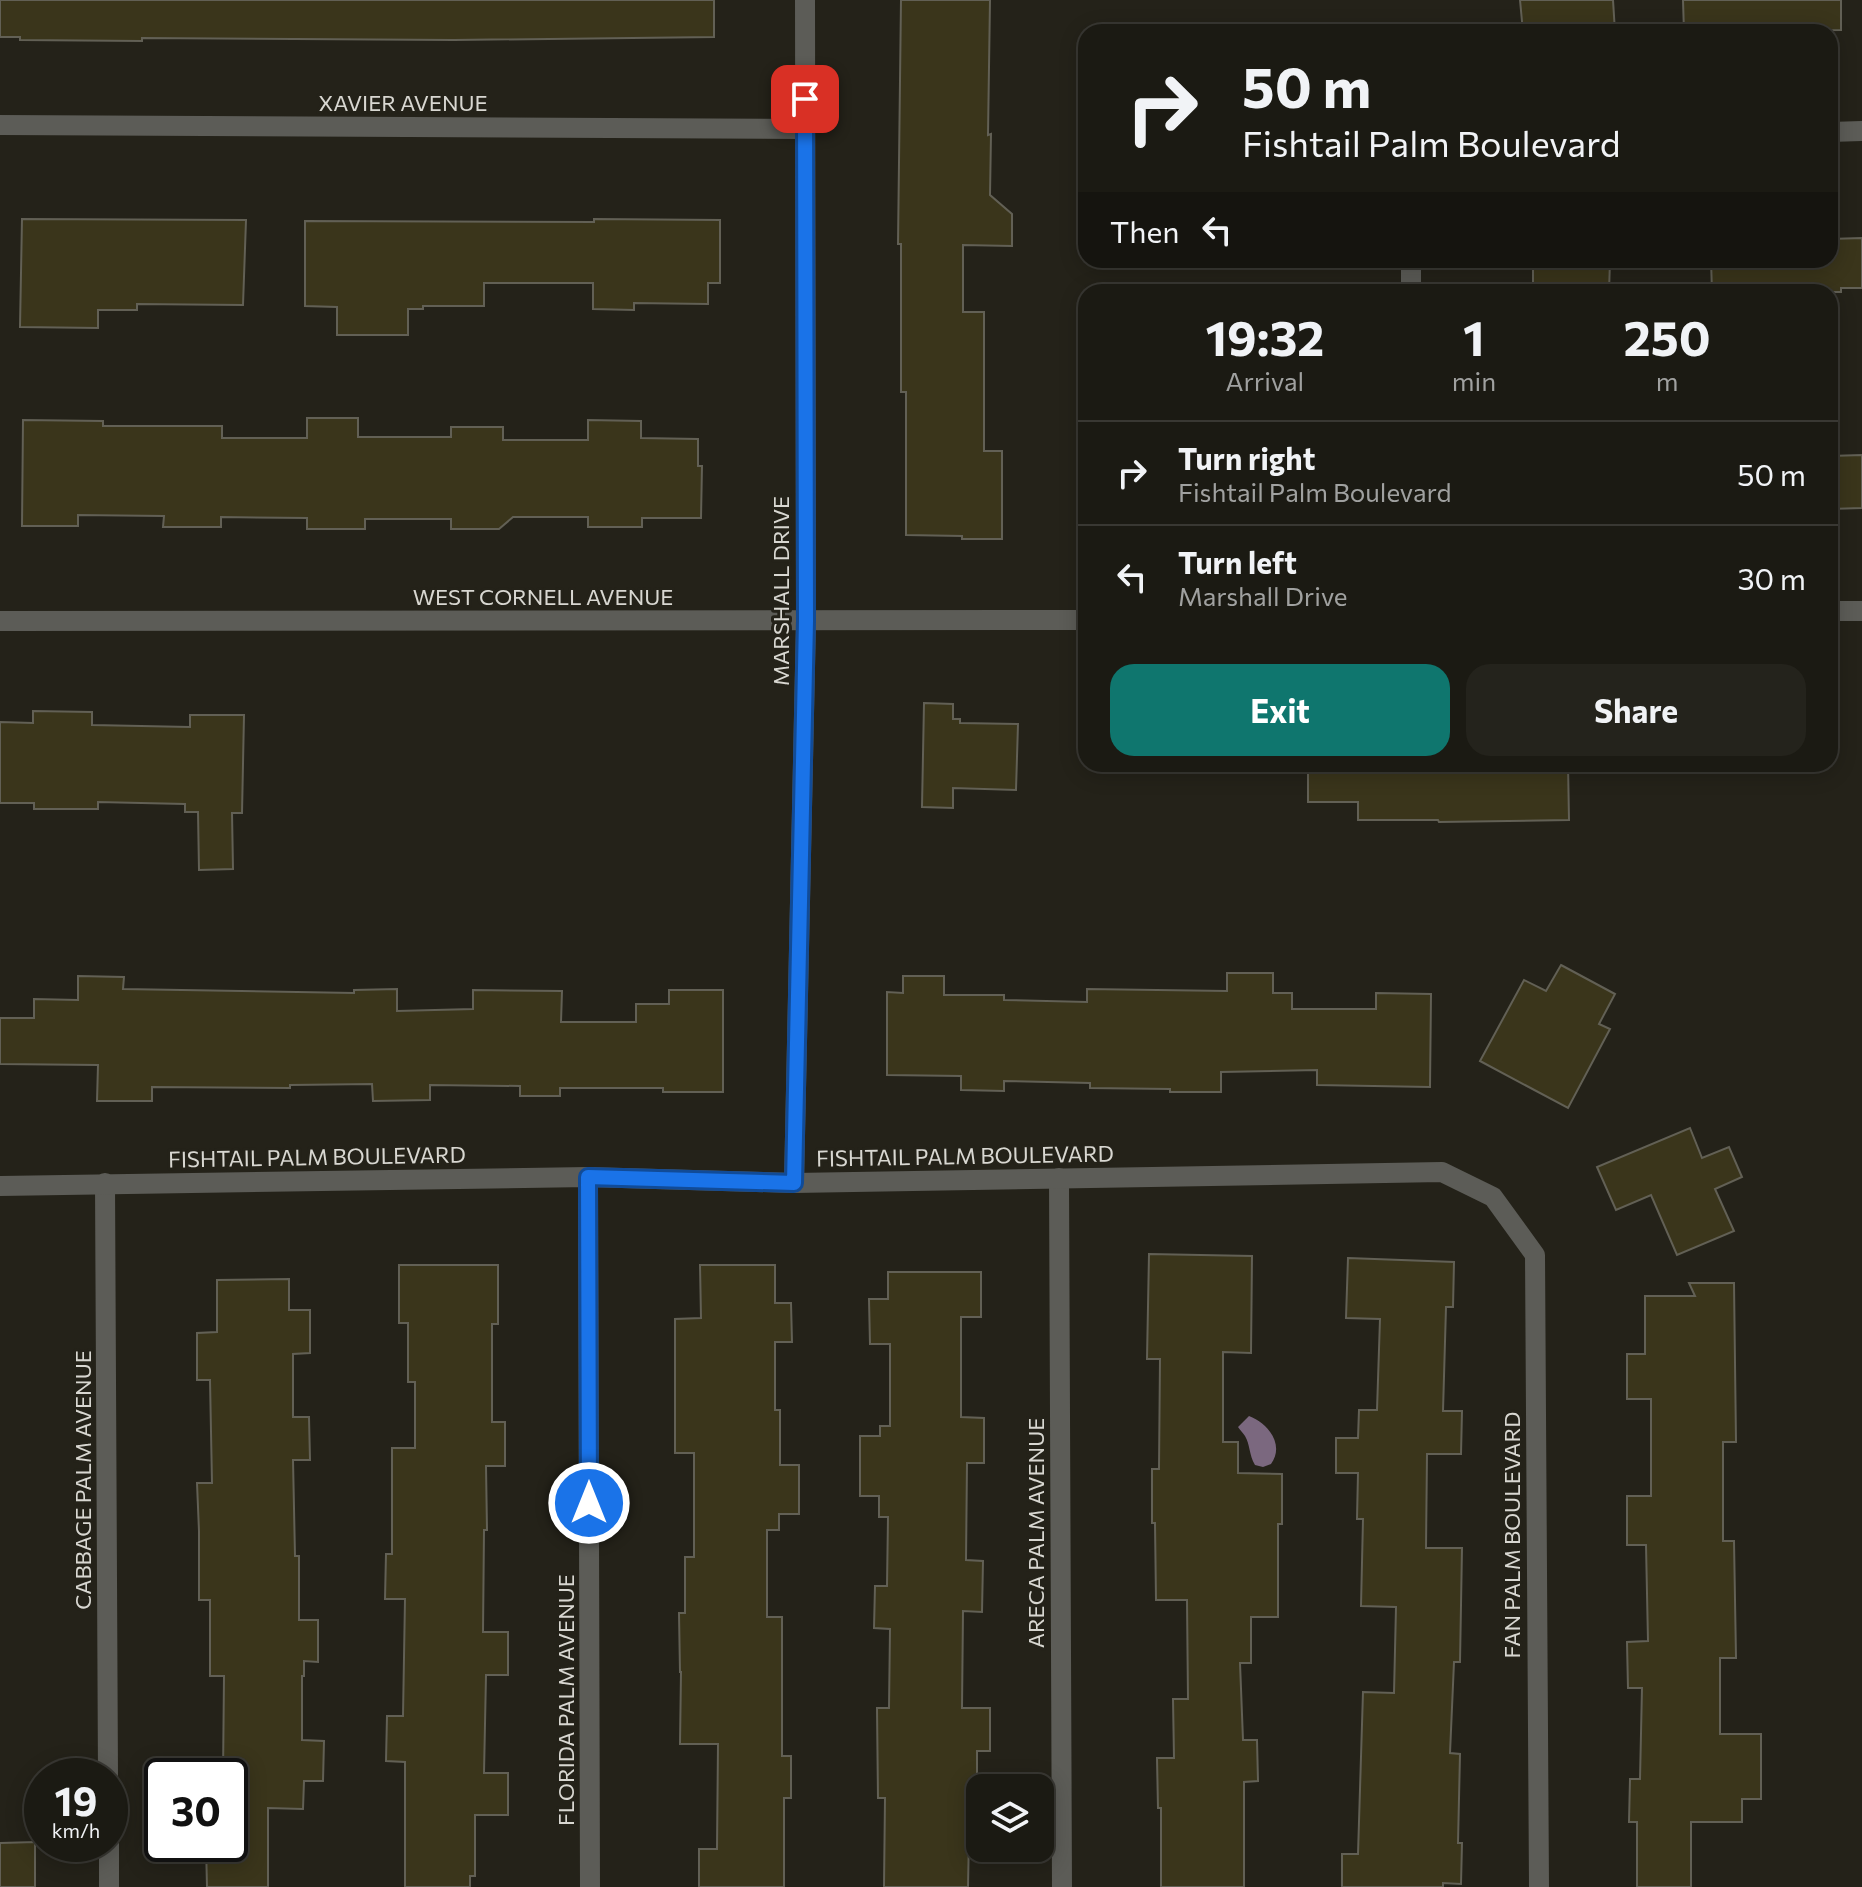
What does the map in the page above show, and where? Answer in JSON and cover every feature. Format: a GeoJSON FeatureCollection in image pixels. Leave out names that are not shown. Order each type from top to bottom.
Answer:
{"type":"FeatureCollection","features":[{"type":"Feature","properties":{"kind":"street","name":"MARSHALL DRIVE"},"geometry":{"type":"LineString","coordinates":[[794,1183],[806,621],[805,0]]}},
{"type":"Feature","properties":{"kind":"street","name":"XAVIER AVENUE"},"geometry":{"type":"LineString","coordinates":[[0,125],[805,129]]}},
{"type":"Feature","properties":{"kind":"street"},"geometry":{"type":"LineString","coordinates":[[1838,132],[1862,131]]}},
{"type":"Feature","properties":{"kind":"street"},"geometry":{"type":"LineString","coordinates":[[1838,611],[1862,611]]}},
{"type":"Feature","properties":{"kind":"street","name":"WEST CORNELL AVENUE"},"geometry":{"type":"LineString","coordinates":[[0,621],[1078,620]]}},
{"type":"Feature","properties":{"kind":"street","name":"FISHTAIL PALM BOULEVARD"},"geometry":{"type":"LineString","coordinates":[[0,1186],[588,1177],[794,1183],[1442,1172],[1493,1197]]}},
{"type":"Feature","properties":{"kind":"street","name":"FLORIDA PALM AVENUE"},"geometry":{"type":"LineString","coordinates":[[588,1177],[590,1887]]}},
{"type":"Feature","properties":{"kind":"street","name":"ARECA PALM AVENUE"},"geometry":{"type":"LineString","coordinates":[[1059,1178],[1062,1887]]}},
{"type":"Feature","properties":{"kind":"street","name":"CABBAGE PALM AVENUE"},"geometry":{"type":"LineString","coordinates":[[105,1183],[108,1758]]}},
{"type":"Feature","properties":{"kind":"street","name":"FAN PALM BOULEVARD"},"geometry":{"type":"LineString","coordinates":[[1493,1197],[1535,1255],[1539,1887]]}},
{"type":"Feature","properties":{"kind":"street"},"geometry":{"type":"LineString","coordinates":[[109,1862],[109,1887]]}},
{"type":"Feature","properties":{"kind":"shaded area"},"geometry":{"type":"Polygon","coordinates":[[[1249,1416],[1268,1429],[1275,1442],[1275,1457],[1271,1464],[1263,1467],[1255,1465],[1247,1439],[1238,1427],[1249,1416]]]}},
{"type":"Feature","properties":{"kind":"building"},"geometry":{"type":"Polygon","coordinates":[[[0,0],[714,0],[714,37],[20,40],[20,37],[0,37],[0,0]]]}},
{"type":"Feature","properties":{"kind":"building"},"geometry":{"type":"Polygon","coordinates":[[[901,0],[990,0],[990,195],[1012,214],[1012,246],[963,245],[963,312],[984,312],[984,451],[1002,451],[1002,539],[906,535],[906,392],[901,392],[901,244],[898,244],[901,0]]]}},
{"type":"Feature","properties":{"kind":"building"},"geometry":{"type":"Polygon","coordinates":[[[1520,0],[1613,0],[1614,24],[1522,24],[1520,0]]]}},
{"type":"Feature","properties":{"kind":"building"},"geometry":{"type":"Polygon","coordinates":[[[1683,0],[1841,0],[1841,30],[1838,30],[1838,24],[1684,24],[1683,0]]]}},
{"type":"Feature","properties":{"kind":"building"},"geometry":{"type":"Polygon","coordinates":[[[22,219],[246,220],[243,305],[137,304],[137,310],[98,310],[98,328],[20,327],[22,219]]]}},
{"type":"Feature","properties":{"kind":"building"},"geometry":{"type":"Polygon","coordinates":[[[594,219],[720,220],[720,283],[708,283],[708,304],[634,303],[634,310],[593,309],[593,283],[484,283],[484,306],[423,306],[423,309],[408,309],[408,335],[337,335],[337,307],[305,306],[305,221],[594,222],[594,219]]]}},
{"type":"Feature","properties":{"kind":"building"},"geometry":{"type":"Polygon","coordinates":[[[1862,238],[1862,288],[1841,288],[1838,292],[1838,284],[1712,284],[1711,268],[1838,268],[1838,239],[1862,238]]]}},
{"type":"Feature","properties":{"kind":"building"},"geometry":{"type":"Polygon","coordinates":[[[1533,268],[1610,268],[1609,284],[1533,284],[1533,268]]]}},
{"type":"Feature","properties":{"kind":"building"},"geometry":{"type":"Polygon","coordinates":[[[307,418],[358,418],[358,437],[451,437],[451,427],[503,427],[503,440],[588,440],[588,420],[641,421],[641,438],[698,439],[698,466],[702,466],[701,518],[642,518],[642,527],[588,527],[588,517],[513,517],[499,529],[451,529],[451,519],[365,519],[365,529],[307,529],[307,518],[221,517],[221,527],[163,527],[164,516],[78,515],[78,526],[22,526],[23,420],[103,421],[103,426],[222,426],[222,438],[307,438],[307,418]]]}},
{"type":"Feature","properties":{"kind":"building"},"geometry":{"type":"Polygon","coordinates":[[[1862,455],[1862,508],[1838,509],[1838,456],[1862,455]]]}},
{"type":"Feature","properties":{"kind":"building"},"geometry":{"type":"Polygon","coordinates":[[[924,703],[953,704],[953,719],[960,719],[960,723],[1018,724],[1016,790],[953,788],[953,808],[922,807],[924,703]]]}},
{"type":"Feature","properties":{"kind":"building"},"geometry":{"type":"Polygon","coordinates":[[[33,711],[92,712],[92,725],[190,727],[190,715],[244,715],[242,813],[232,813],[233,869],[199,870],[198,812],[185,812],[185,804],[98,802],[98,809],[34,809],[34,803],[0,803],[0,722],[33,723],[33,711]]]}},
{"type":"Feature","properties":{"kind":"building"},"geometry":{"type":"Polygon","coordinates":[[[1308,772],[1568,772],[1569,820],[1358,820],[1358,802],[1308,802],[1308,772]]]}},
{"type":"Feature","properties":{"kind":"building"},"geometry":{"type":"Polygon","coordinates":[[[1561,965],[1615,994],[1599,1024],[1610,1029],[1568,1108],[1480,1061],[1524,980],[1546,991],[1561,965]]]}},
{"type":"Feature","properties":{"kind":"building"},"geometry":{"type":"Polygon","coordinates":[[[1227,973],[1273,973],[1273,993],[1292,993],[1292,1009],[1376,1009],[1376,993],[1431,994],[1430,1087],[1317,1085],[1317,1070],[1221,1072],[1221,1092],[1090,1088],[1090,1083],[1004,1081],[1004,1091],[961,1090],[961,1076],[887,1075],[887,992],[903,993],[903,976],[944,976],[944,995],[1004,995],[1004,1000],[1087,1002],[1087,989],[1227,991],[1227,973]]]}},
{"type":"Feature","properties":{"kind":"building"},"geometry":{"type":"Polygon","coordinates":[[[78,976],[124,977],[123,989],[354,993],[354,990],[397,989],[397,1011],[473,1009],[473,990],[562,991],[561,1022],[636,1022],[636,1004],[669,1004],[669,990],[723,990],[723,1092],[663,1092],[663,1088],[560,1088],[560,1096],[520,1096],[520,1086],[430,1085],[430,1100],[373,1101],[372,1084],[290,1085],[290,1088],[152,1087],[152,1101],[97,1101],[98,1065],[0,1064],[0,1018],[34,1018],[34,999],[78,1000],[78,976]]]}},
{"type":"Feature","properties":{"kind":"building"},"geometry":{"type":"Polygon","coordinates":[[[1690,1128],[1702,1158],[1729,1147],[1742,1177],[1715,1189],[1734,1231],[1677,1255],[1651,1195],[1616,1210],[1597,1167],[1690,1128]]]}},
{"type":"Feature","properties":{"kind":"building"},"geometry":{"type":"Polygon","coordinates":[[[1149,1254],[1252,1256],[1251,1353],[1223,1352],[1223,1442],[1238,1442],[1238,1473],[1282,1474],[1282,1524],[1278,1524],[1278,1617],[1251,1617],[1251,1663],[1240,1663],[1243,1740],[1257,1740],[1258,1781],[1244,1782],[1244,1887],[1161,1887],[1161,1808],[1158,1808],[1157,1758],[1174,1758],[1173,1699],[1188,1699],[1187,1600],[1156,1600],[1152,1469],[1159,1469],[1160,1359],[1147,1359],[1149,1254]]]}},
{"type":"Feature","properties":{"kind":"building"},"geometry":{"type":"Polygon","coordinates":[[[1348,1258],[1454,1262],[1453,1307],[1446,1307],[1443,1411],[1462,1411],[1461,1454],[1427,1454],[1426,1548],[1462,1548],[1460,1662],[1454,1662],[1450,1753],[1460,1754],[1458,1843],[1462,1843],[1461,1884],[1443,1883],[1443,1887],[1342,1887],[1342,1854],[1358,1854],[1363,1692],[1394,1693],[1396,1607],[1361,1606],[1363,1519],[1357,1519],[1358,1473],[1336,1473],[1336,1438],[1358,1438],[1359,1410],[1377,1410],[1380,1319],[1346,1318],[1348,1258]]]}},
{"type":"Feature","properties":{"kind":"building"},"geometry":{"type":"Polygon","coordinates":[[[399,1265],[498,1265],[498,1324],[492,1324],[492,1422],[505,1422],[505,1466],[486,1466],[483,1632],[508,1632],[508,1675],[486,1675],[484,1773],[508,1773],[508,1815],[475,1815],[475,1876],[470,1876],[470,1887],[405,1887],[405,1762],[386,1761],[387,1716],[403,1716],[405,1599],[385,1599],[386,1554],[392,1554],[392,1448],[415,1448],[415,1382],[408,1382],[408,1323],[399,1323],[399,1265]]]}},
{"type":"Feature","properties":{"kind":"building"},"geometry":{"type":"Polygon","coordinates":[[[700,1265],[775,1265],[775,1303],[791,1303],[792,1342],[775,1342],[775,1410],[780,1410],[780,1465],[799,1465],[799,1514],[779,1514],[779,1530],[767,1530],[767,1617],[782,1617],[782,1756],[791,1756],[791,1798],[784,1798],[784,1887],[699,1887],[699,1849],[717,1849],[718,1744],[680,1744],[679,1613],[685,1613],[685,1557],[694,1557],[694,1453],[675,1453],[675,1319],[701,1318],[700,1265]]]}},
{"type":"Feature","properties":{"kind":"building"},"geometry":{"type":"Polygon","coordinates":[[[888,1272],[981,1272],[981,1317],[961,1317],[961,1417],[984,1418],[984,1463],[967,1463],[966,1560],[983,1561],[982,1612],[963,1611],[962,1708],[990,1708],[990,1751],[977,1751],[977,1774],[966,1774],[968,1887],[884,1887],[885,1798],[878,1798],[877,1708],[889,1708],[890,1629],[874,1628],[875,1586],[887,1586],[888,1517],[879,1517],[879,1496],[860,1496],[860,1436],[880,1436],[880,1426],[890,1426],[890,1344],[870,1344],[869,1299],[888,1299],[888,1272]]]}},
{"type":"Feature","properties":{"kind":"building"},"geometry":{"type":"Polygon","coordinates":[[[289,1279],[289,1310],[310,1310],[310,1353],[293,1354],[293,1417],[309,1417],[310,1460],[293,1460],[295,1556],[299,1556],[299,1620],[318,1620],[318,1662],[304,1661],[302,1676],[302,1740],[324,1741],[323,1781],[304,1781],[303,1809],[268,1808],[268,1887],[207,1887],[206,1862],[248,1862],[248,1758],[223,1758],[224,1676],[210,1676],[210,1600],[199,1600],[197,1483],[212,1483],[210,1380],[197,1380],[197,1333],[217,1332],[217,1280],[289,1279]]]}},
{"type":"Feature","properties":{"kind":"building"},"geometry":{"type":"Polygon","coordinates":[[[1689,1283],[1734,1283],[1736,1442],[1723,1442],[1723,1541],[1734,1541],[1736,1658],[1720,1658],[1720,1734],[1761,1734],[1761,1799],[1742,1799],[1742,1822],[1691,1822],[1691,1887],[1637,1887],[1637,1822],[1629,1822],[1630,1779],[1640,1779],[1642,1688],[1628,1688],[1627,1642],[1648,1641],[1646,1545],[1627,1545],[1627,1496],[1651,1496],[1651,1399],[1627,1399],[1627,1354],[1645,1354],[1645,1296],[1695,1296],[1689,1283]]]}},
{"type":"Feature","properties":{"kind":"building"},"geometry":{"type":"Polygon","coordinates":[[[24,1842],[24,1862],[35,1862],[35,1887],[0,1887],[0,1843],[24,1842]]]}},
{"type":"Feature","properties":{"kind":"route"},"geometry":{"type":"LineString","coordinates":[[589,1503],[588,1177],[794,1183],[806,621],[805,99]]}}]}
